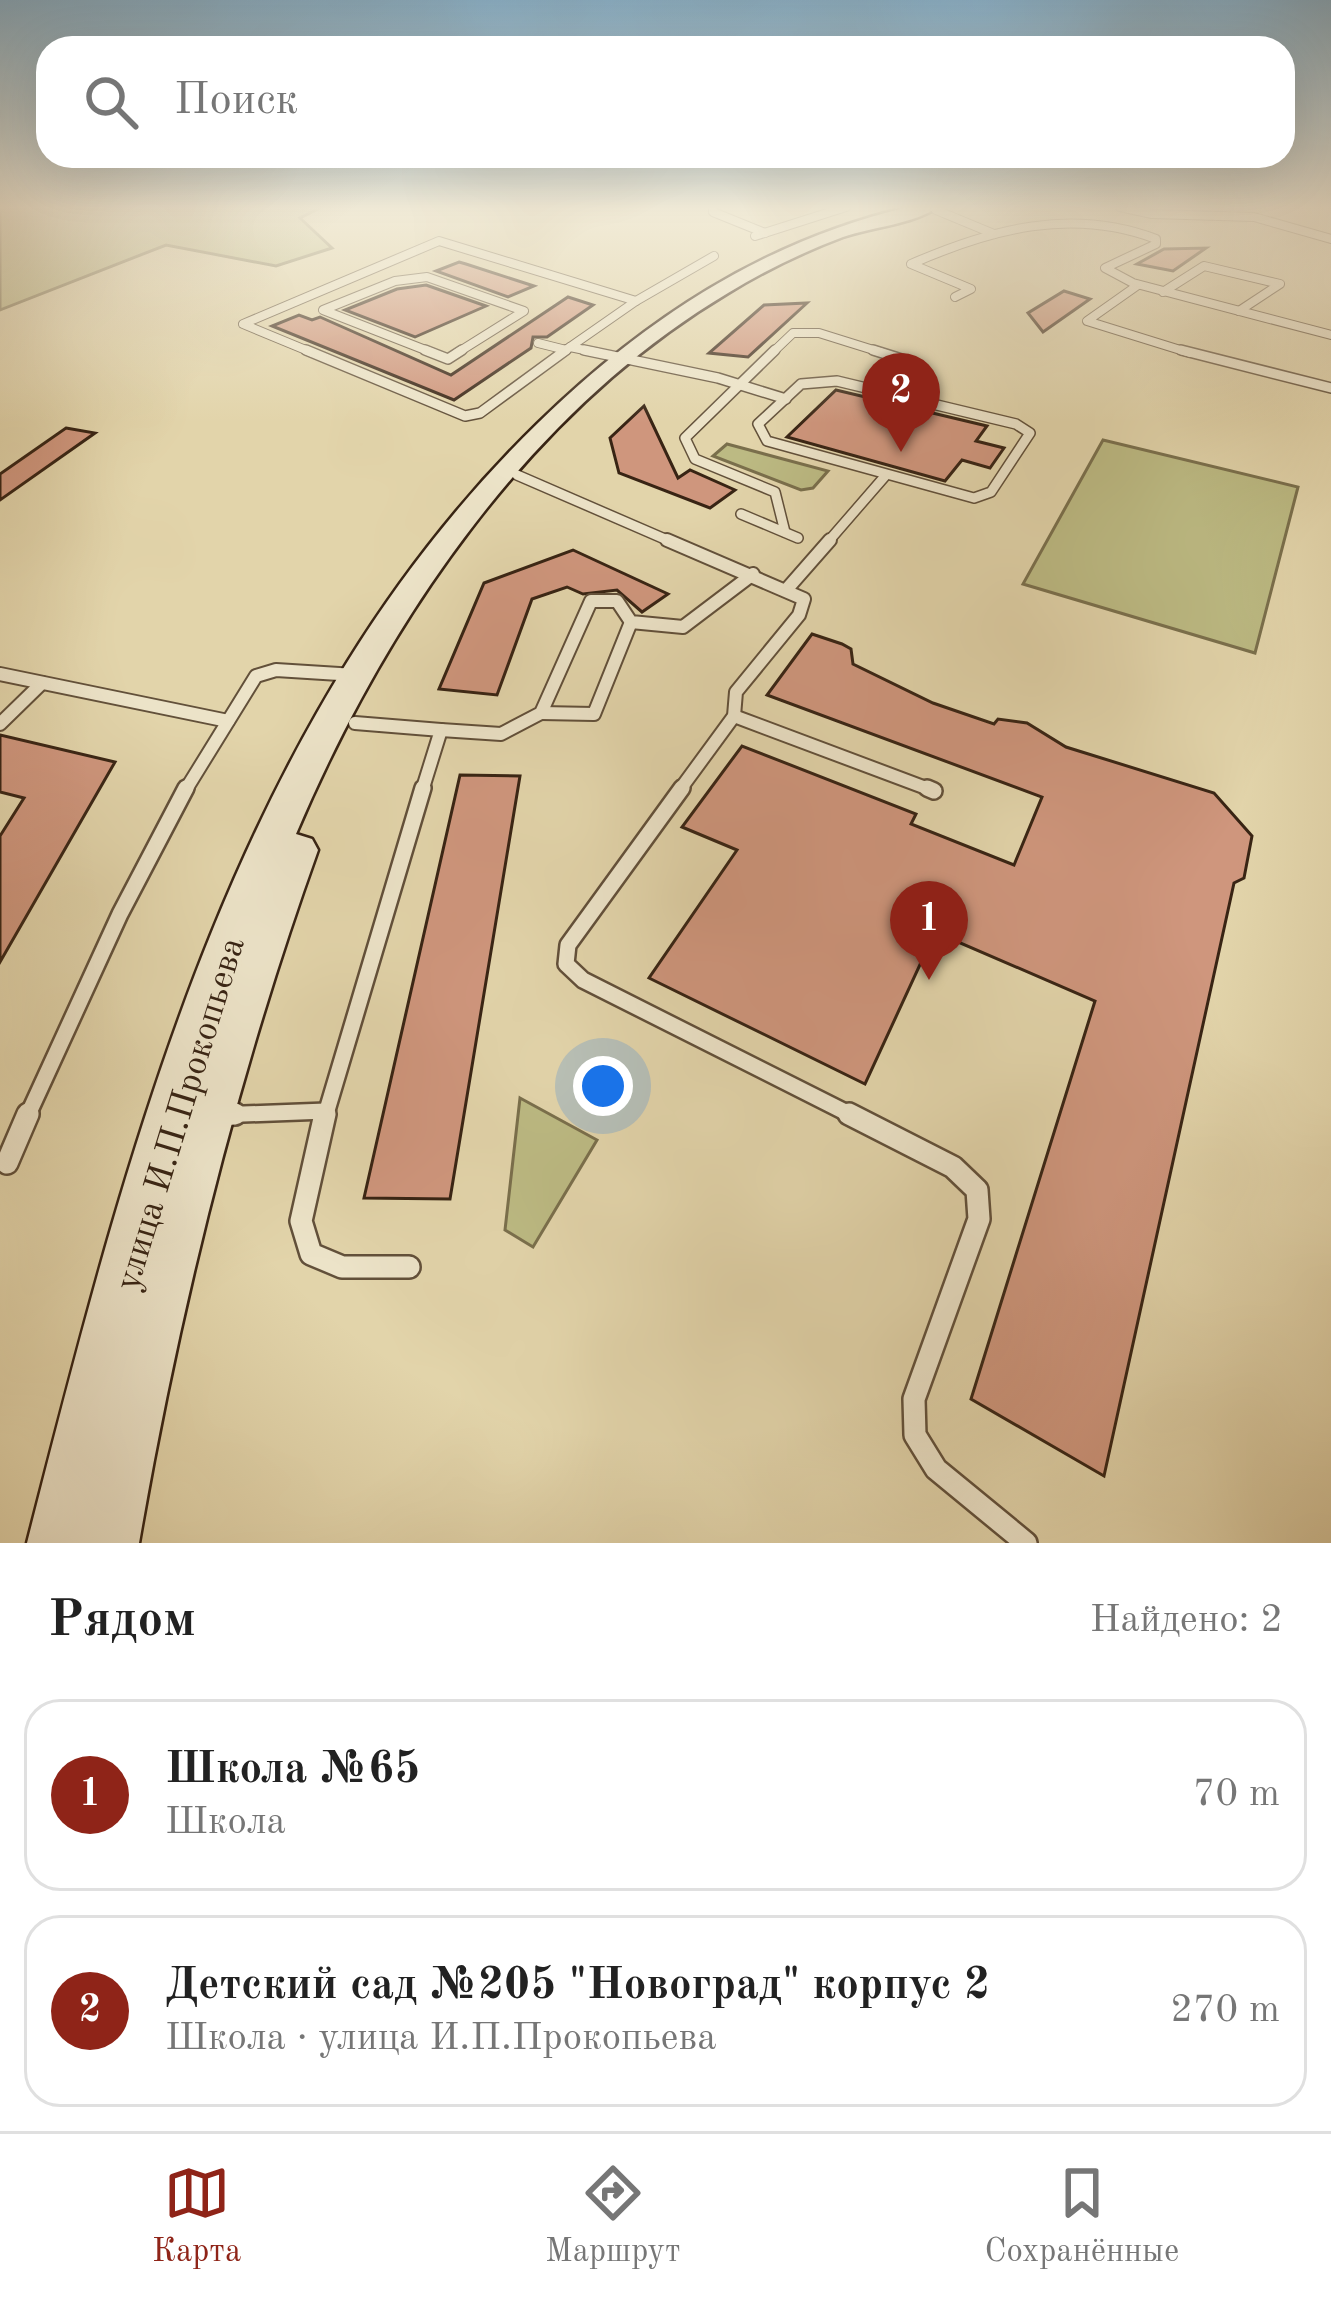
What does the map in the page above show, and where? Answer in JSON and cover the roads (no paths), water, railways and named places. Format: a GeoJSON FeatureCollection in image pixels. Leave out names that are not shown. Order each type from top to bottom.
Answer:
{"type":"FeatureCollection","features":[{"type":"Feature","properties":{"kind":"street","name":"улица И.П.Прокопьева"},"geometry":{"type":"LineString","coordinates":[[61,1543],[170,1180],[236,926],[354,699],[509,473],[629,359],[748,279]]}},
{"type":"Feature","properties":{"kind":"street","name":"улица И.П.Прокопьева"},"geometry":{"type":"LineString","coordinates":[[105,1543],[158,1294],[170,1180]]}},
{"type":"Feature","properties":{"kind":"lane"},"geometry":{"type":"LineString","coordinates":[[344,279],[244,325],[465,416],[480,413],[674,279]]}},
{"type":"Feature","properties":{"kind":"lane"},"geometry":{"type":"LineString","coordinates":[[418,279],[395,281],[323,310],[448,358],[524,309],[433,279]]}},
{"type":"Feature","properties":{"kind":"lane"},"geometry":{"type":"LineString","coordinates":[[565,279],[636,301]]}},
{"type":"Feature","properties":{"kind":"lane"},"geometry":{"type":"LineString","coordinates":[[947,279],[971,289],[955,297]]}},
{"type":"Feature","properties":{"kind":"lane"},"geometry":{"type":"LineString","coordinates":[[1126,279],[1331,334]]}},
{"type":"Feature","properties":{"kind":"lane"},"geometry":{"type":"LineString","coordinates":[[1163,292],[1183,279]]}},
{"type":"Feature","properties":{"kind":"lane"},"geometry":{"type":"LineString","coordinates":[[1239,311],[1279,283],[1261,279]]}},
{"type":"Feature","properties":{"kind":"lane"},"geometry":{"type":"LineString","coordinates":[[334,283],[366,292]]}},
{"type":"Feature","properties":{"kind":"lane"},"geometry":{"type":"LineString","coordinates":[[1138,285],[1087,321],[1218,362],[1331,388]]}},
{"type":"Feature","properties":{"kind":"lane"},"geometry":{"type":"LineString","coordinates":[[741,514],[792,535],[775,492],[694,459],[684,443],[737,385],[798,332],[819,333],[908,362]]}},
{"type":"Feature","properties":{"kind":"lane"},"geometry":{"type":"LineString","coordinates":[[492,333],[508,336]]}},
{"type":"Feature","properties":{"kind":"lane"},"geometry":{"type":"LineString","coordinates":[[538,343],[629,359],[786,399]]}},
{"type":"Feature","properties":{"kind":"lane"},"geometry":{"type":"LineString","coordinates":[[837,381],[1016,424],[1030,433],[991,492],[982,497],[767,441],[758,424],[786,399],[808,382],[837,381]]}},
{"type":"Feature","properties":{"kind":"lane"},"geometry":{"type":"LineString","coordinates":[[509,473],[804,599],[805,606],[736,692],[734,716],[568,945],[566,964],[583,980],[953,1167],[977,1190],[980,1219],[914,1399],[915,1435],[936,1468],[1026,1543]]}},
{"type":"Feature","properties":{"kind":"lane"},"geometry":{"type":"LineString","coordinates":[[788,590],[886,475]]}},
{"type":"Feature","properties":{"kind":"lane"},"geometry":{"type":"LineString","coordinates":[[631,622],[682,628],[753,574]]}},
{"type":"Feature","properties":{"kind":"lane"},"geometry":{"type":"LineString","coordinates":[[7,1162],[117,923],[228,721],[262,672],[441,730],[501,734],[541,712],[594,714],[631,622],[630,610],[622,602],[591,601],[541,712]]}},
{"type":"Feature","properties":{"kind":"lane"},"geometry":{"type":"LineString","coordinates":[[0,674],[228,721]]}},
{"type":"Feature","properties":{"kind":"lane"},"geometry":{"type":"LineString","coordinates":[[0,724],[42,682]]}},
{"type":"Feature","properties":{"kind":"lane"},"geometry":{"type":"LineString","coordinates":[[734,716],[934,791]]}},
{"type":"Feature","properties":{"kind":"lane"},"geometry":{"type":"LineString","coordinates":[[409,1267],[343,1267],[311,1254],[301,1221],[326,1111],[441,730]]}},
{"type":"Feature","properties":{"kind":"lane"},"geometry":{"type":"LineString","coordinates":[[188,1116],[326,1111]]}},
{"type":"Feature","properties":{"kind":"place","name":"Детский сад №205 \"Новоград\" корпус 2"},"geometry":{"type":"Point","coordinates":[901,452]}},
{"type":"Feature","properties":{"kind":"place","name":"Школа №65"},"geometry":{"type":"Point","coordinates":[929,980]}}]}
